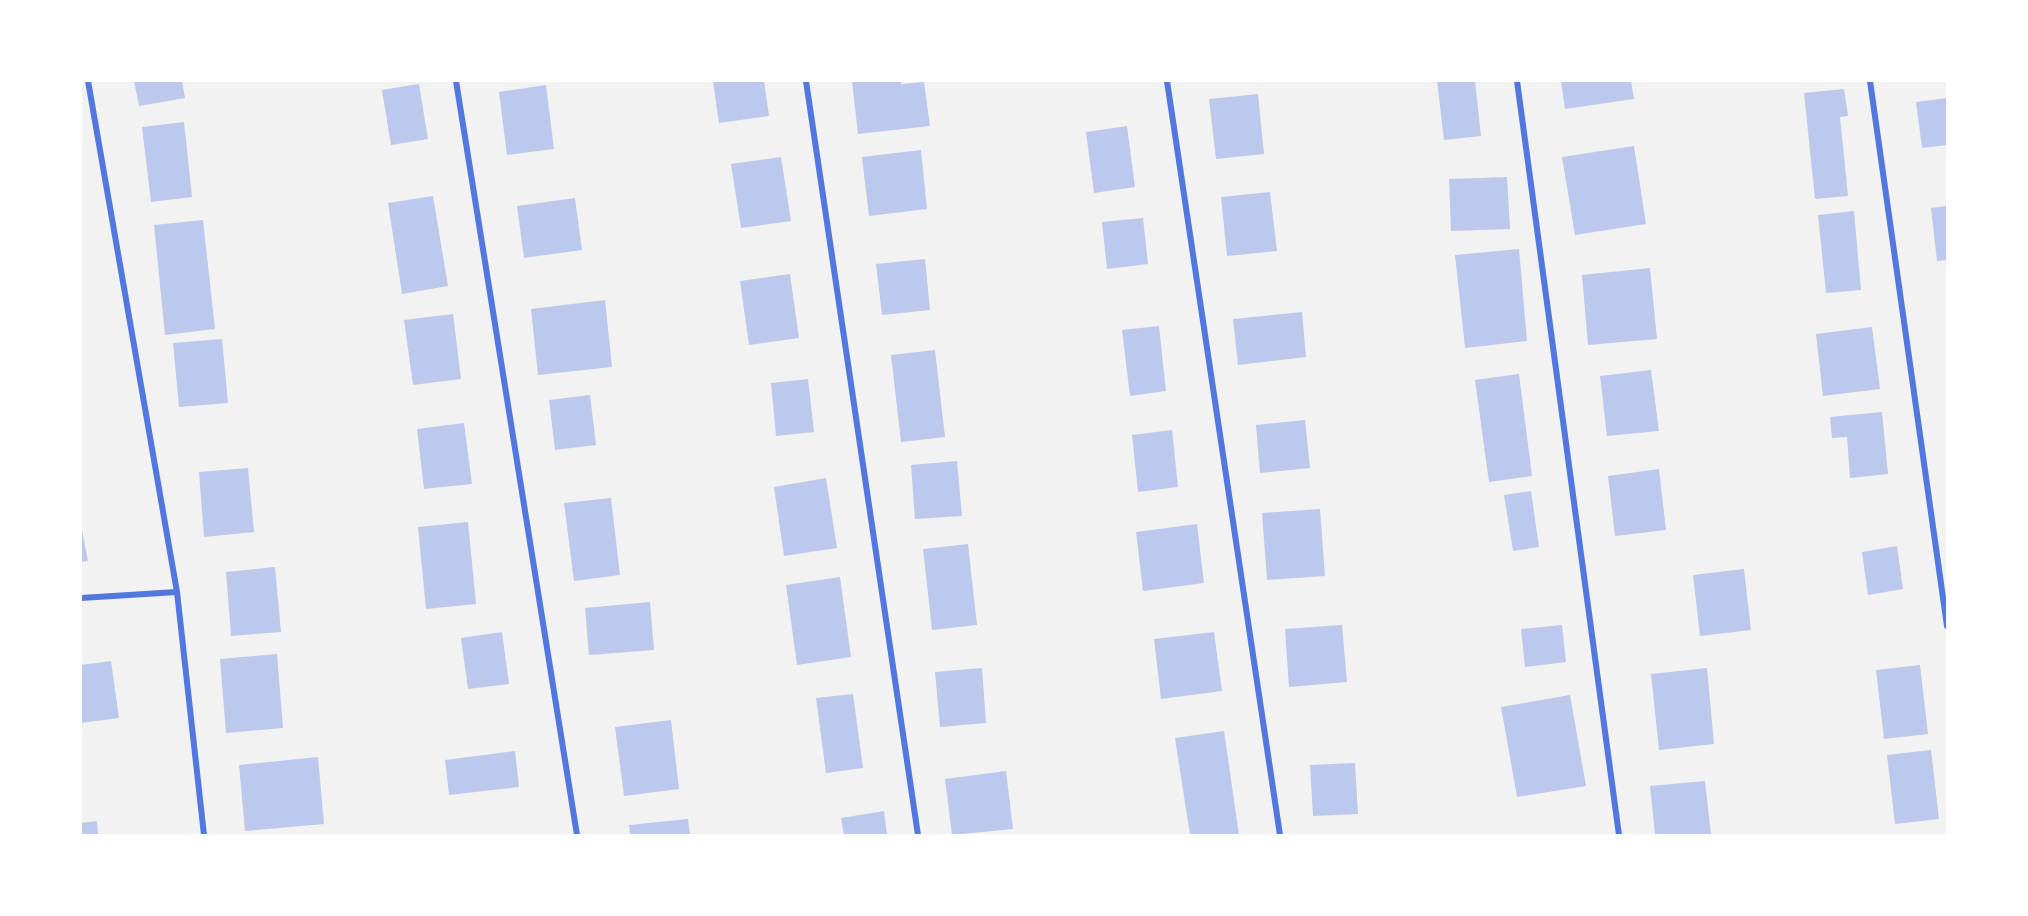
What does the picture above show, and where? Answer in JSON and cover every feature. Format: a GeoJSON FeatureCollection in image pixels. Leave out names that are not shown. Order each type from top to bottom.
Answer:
{"type":"FeatureCollection","features":[{"type":"Feature","properties":{"kind":"street"},"geometry":{"type":"LineString","coordinates":[[88,81],[177,592],[204,835]]}},
{"type":"Feature","properties":{"kind":"street"},"geometry":{"type":"LineString","coordinates":[[456,81],[577,835]]}},
{"type":"Feature","properties":{"kind":"street"},"geometry":{"type":"LineString","coordinates":[[806,81],[918,835]]}},
{"type":"Feature","properties":{"kind":"street"},"geometry":{"type":"LineString","coordinates":[[1167,81],[1280,835]]}},
{"type":"Feature","properties":{"kind":"street"},"geometry":{"type":"LineString","coordinates":[[1517,81],[1618,835]]}},
{"type":"Feature","properties":{"kind":"street"},"geometry":{"type":"LineString","coordinates":[[1870,81],[1947,626]]}},
{"type":"Feature","properties":{"kind":"street"},"geometry":{"type":"LineString","coordinates":[[81,598],[177,592]]}},
{"type":"Feature","properties":{"kind":"building"},"geometry":{"type":"Polygon","coordinates":[[[134,81],[182,81],[185,98],[139,106],[134,81]]]}},
{"type":"Feature","properties":{"kind":"building"},"geometry":{"type":"Polygon","coordinates":[[[713,81],[764,81],[769,116],[719,123],[713,81]]]}},
{"type":"Feature","properties":{"kind":"building"},"geometry":{"type":"Polygon","coordinates":[[[852,81],[901,81],[901,84],[924,82],[930,126],[858,134],[852,81]]]}},
{"type":"Feature","properties":{"kind":"building"},"geometry":{"type":"Polygon","coordinates":[[[1437,81],[1475,81],[1481,136],[1444,140],[1437,81]]]}},
{"type":"Feature","properties":{"kind":"building"},"geometry":{"type":"Polygon","coordinates":[[[1561,81],[1631,81],[1634,99],[1565,109],[1561,81]]]}},
{"type":"Feature","properties":{"kind":"building"},"geometry":{"type":"Polygon","coordinates":[[[419,84],[428,139],[391,145],[382,90],[419,84]]]}},
{"type":"Feature","properties":{"kind":"building"},"geometry":{"type":"Polygon","coordinates":[[[546,85],[554,149],[507,155],[499,92],[546,85]]]}},
{"type":"Feature","properties":{"kind":"building"},"geometry":{"type":"Polygon","coordinates":[[[1844,89],[1848,116],[1840,117],[1848,196],[1815,199],[1804,93],[1844,89]]]}},
{"type":"Feature","properties":{"kind":"building"},"geometry":{"type":"Polygon","coordinates":[[[1258,94],[1264,154],[1216,159],[1209,99],[1258,94]]]}},
{"type":"Feature","properties":{"kind":"building"},"geometry":{"type":"Polygon","coordinates":[[[1947,98],[1947,145],[1922,148],[1916,102],[1947,98]]]}},
{"type":"Feature","properties":{"kind":"building"},"geometry":{"type":"Polygon","coordinates":[[[184,122],[192,197],[151,202],[142,127],[184,122]]]}},
{"type":"Feature","properties":{"kind":"building"},"geometry":{"type":"Polygon","coordinates":[[[1127,126],[1135,187],[1094,193],[1086,132],[1127,126]]]}},
{"type":"Feature","properties":{"kind":"building"},"geometry":{"type":"Polygon","coordinates":[[[1634,146],[1646,224],[1575,235],[1562,157],[1634,146]]]}},
{"type":"Feature","properties":{"kind":"building"},"geometry":{"type":"Polygon","coordinates":[[[921,150],[927,209],[869,216],[862,157],[921,150]]]}},
{"type":"Feature","properties":{"kind":"building"},"geometry":{"type":"Polygon","coordinates":[[[781,157],[791,221],[741,228],[731,164],[781,157]]]}},
{"type":"Feature","properties":{"kind":"building"},"geometry":{"type":"Polygon","coordinates":[[[1507,177],[1510,229],[1451,231],[1449,179],[1507,177]]]}},
{"type":"Feature","properties":{"kind":"building"},"geometry":{"type":"Polygon","coordinates":[[[1270,192],[1277,251],[1227,256],[1221,197],[1270,192]]]}},
{"type":"Feature","properties":{"kind":"building"},"geometry":{"type":"Polygon","coordinates":[[[433,196],[448,286],[402,294],[388,203],[433,196]]]}},
{"type":"Feature","properties":{"kind":"building"},"geometry":{"type":"Polygon","coordinates":[[[575,198],[582,250],[524,258],[517,206],[575,198]]]}},
{"type":"Feature","properties":{"kind":"building"},"geometry":{"type":"Polygon","coordinates":[[[1947,206],[1947,260],[1937,261],[1931,208],[1947,206]]]}},
{"type":"Feature","properties":{"kind":"building"},"geometry":{"type":"Polygon","coordinates":[[[1854,211],[1861,290],[1826,293],[1818,215],[1854,211]]]}},
{"type":"Feature","properties":{"kind":"building"},"geometry":{"type":"Polygon","coordinates":[[[1143,218],[1148,264],[1107,269],[1102,222],[1143,218]]]}},
{"type":"Feature","properties":{"kind":"building"},"geometry":{"type":"Polygon","coordinates":[[[203,220],[215,329],[165,335],[154,225],[203,220]]]}},
{"type":"Feature","properties":{"kind":"building"},"geometry":{"type":"Polygon","coordinates":[[[1519,249],[1527,341],[1465,348],[1455,255],[1519,249]]]}},
{"type":"Feature","properties":{"kind":"building"},"geometry":{"type":"Polygon","coordinates":[[[925,259],[930,310],[882,315],[876,264],[925,259]]]}},
{"type":"Feature","properties":{"kind":"building"},"geometry":{"type":"Polygon","coordinates":[[[1650,268],[1657,339],[1588,345],[1582,275],[1650,268]]]}},
{"type":"Feature","properties":{"kind":"building"},"geometry":{"type":"Polygon","coordinates":[[[790,274],[799,338],[749,345],[740,281],[790,274]]]}},
{"type":"Feature","properties":{"kind":"building"},"geometry":{"type":"Polygon","coordinates":[[[605,300],[612,367],[538,375],[531,309],[605,300]]]}},
{"type":"Feature","properties":{"kind":"building"},"geometry":{"type":"Polygon","coordinates":[[[1302,312],[1306,357],[1238,365],[1233,319],[1302,312]]]}},
{"type":"Feature","properties":{"kind":"building"},"geometry":{"type":"Polygon","coordinates":[[[453,314],[461,379],[413,385],[404,320],[453,314]]]}},
{"type":"Feature","properties":{"kind":"building"},"geometry":{"type":"Polygon","coordinates":[[[1159,326],[1166,391],[1130,396],[1122,330],[1159,326]]]}},
{"type":"Feature","properties":{"kind":"building"},"geometry":{"type":"Polygon","coordinates":[[[1872,327],[1880,389],[1823,396],[1816,334],[1872,327]]]}},
{"type":"Feature","properties":{"kind":"building"},"geometry":{"type":"Polygon","coordinates":[[[222,339],[228,403],[179,407],[173,343],[222,339]]]}},
{"type":"Feature","properties":{"kind":"building"},"geometry":{"type":"Polygon","coordinates":[[[935,350],[945,437],[901,442],[891,355],[935,350]]]}},
{"type":"Feature","properties":{"kind":"building"},"geometry":{"type":"Polygon","coordinates":[[[1651,370],[1659,431],[1607,436],[1600,376],[1651,370]]]}},
{"type":"Feature","properties":{"kind":"building"},"geometry":{"type":"Polygon","coordinates":[[[1519,374],[1532,476],[1489,482],[1475,380],[1519,374]]]}},
{"type":"Feature","properties":{"kind":"building"},"geometry":{"type":"Polygon","coordinates":[[[808,379],[814,432],[776,436],[771,383],[808,379]]]}},
{"type":"Feature","properties":{"kind":"building"},"geometry":{"type":"Polygon","coordinates":[[[590,395],[596,445],[555,450],[549,400],[590,395]]]}},
{"type":"Feature","properties":{"kind":"building"},"geometry":{"type":"Polygon","coordinates":[[[1882,412],[1888,474],[1850,478],[1847,437],[1832,438],[1830,417],[1882,412]]]}},
{"type":"Feature","properties":{"kind":"building"},"geometry":{"type":"Polygon","coordinates":[[[1305,420],[1310,468],[1260,473],[1256,425],[1305,420]]]}},
{"type":"Feature","properties":{"kind":"building"},"geometry":{"type":"Polygon","coordinates":[[[464,423],[472,484],[424,489],[417,429],[464,423]]]}},
{"type":"Feature","properties":{"kind":"building"},"geometry":{"type":"Polygon","coordinates":[[[1172,430],[1178,487],[1138,492],[1132,435],[1172,430]]]}},
{"type":"Feature","properties":{"kind":"building"},"geometry":{"type":"Polygon","coordinates":[[[957,461],[962,516],[915,519],[911,465],[957,461]]]}},
{"type":"Feature","properties":{"kind":"building"},"geometry":{"type":"Polygon","coordinates":[[[248,468],[254,532],[204,537],[199,472],[248,468]]]}},
{"type":"Feature","properties":{"kind":"building"},"geometry":{"type":"Polygon","coordinates":[[[1659,469],[1666,530],[1615,536],[1608,476],[1659,469]]]}},
{"type":"Feature","properties":{"kind":"building"},"geometry":{"type":"Polygon","coordinates":[[[826,478],[837,548],[784,556],[774,487],[826,478]]]}},
{"type":"Feature","properties":{"kind":"building"},"geometry":{"type":"Polygon","coordinates":[[[1531,491],[1539,547],[1513,551],[1504,495],[1531,491]]]}},
{"type":"Feature","properties":{"kind":"building"},"geometry":{"type":"Polygon","coordinates":[[[611,498],[620,575],[574,581],[564,503],[611,498]]]}},
{"type":"Feature","properties":{"kind":"building"},"geometry":{"type":"Polygon","coordinates":[[[1320,509],[1325,576],[1267,580],[1262,513],[1320,509]]]}},
{"type":"Feature","properties":{"kind":"building"},"geometry":{"type":"Polygon","coordinates":[[[468,522],[476,604],[426,609],[418,527],[468,522]]]}},
{"type":"Feature","properties":{"kind":"building"},"geometry":{"type":"Polygon","coordinates":[[[1197,524],[1204,583],[1143,591],[1136,532],[1197,524]]]}},
{"type":"Feature","properties":{"kind":"building"},"geometry":{"type":"Polygon","coordinates":[[[81,525],[88,561],[81,562],[81,525]]]}},
{"type":"Feature","properties":{"kind":"building"},"geometry":{"type":"Polygon","coordinates":[[[968,544],[977,625],[932,630],[923,549],[968,544]]]}},
{"type":"Feature","properties":{"kind":"building"},"geometry":{"type":"Polygon","coordinates":[[[1897,546],[1903,589],[1868,595],[1862,552],[1897,546]]]}},
{"type":"Feature","properties":{"kind":"building"},"geometry":{"type":"Polygon","coordinates":[[[275,567],[281,632],[231,636],[226,572],[275,567]]]}},
{"type":"Feature","properties":{"kind":"building"},"geometry":{"type":"Polygon","coordinates":[[[1744,569],[1751,630],[1700,636],[1693,575],[1744,569]]]}},
{"type":"Feature","properties":{"kind":"building"},"geometry":{"type":"Polygon","coordinates":[[[840,577],[851,657],[797,665],[786,585],[840,577]]]}},
{"type":"Feature","properties":{"kind":"building"},"geometry":{"type":"Polygon","coordinates":[[[650,602],[654,650],[589,655],[585,608],[650,602]]]}},
{"type":"Feature","properties":{"kind":"building"},"geometry":{"type":"Polygon","coordinates":[[[1342,625],[1347,682],[1289,687],[1285,629],[1342,625]]]}},
{"type":"Feature","properties":{"kind":"building"},"geometry":{"type":"Polygon","coordinates":[[[1562,625],[1566,662],[1525,667],[1521,629],[1562,625]]]}},
{"type":"Feature","properties":{"kind":"building"},"geometry":{"type":"Polygon","coordinates":[[[502,632],[509,684],[468,689],[461,638],[502,632]]]}},
{"type":"Feature","properties":{"kind":"building"},"geometry":{"type":"Polygon","coordinates":[[[1214,632],[1222,691],[1161,699],[1154,639],[1214,632]]]}},
{"type":"Feature","properties":{"kind":"building"},"geometry":{"type":"Polygon","coordinates":[[[277,654],[283,728],[226,733],[220,659],[277,654]]]}},
{"type":"Feature","properties":{"kind":"building"},"geometry":{"type":"Polygon","coordinates":[[[111,661],[119,718],[81,723],[81,665],[111,661]]]}},
{"type":"Feature","properties":{"kind":"building"},"geometry":{"type":"Polygon","coordinates":[[[1920,665],[1928,734],[1884,739],[1876,670],[1920,665]]]}},
{"type":"Feature","properties":{"kind":"building"},"geometry":{"type":"Polygon","coordinates":[[[982,668],[986,723],[940,727],[935,672],[982,668]]]}},
{"type":"Feature","properties":{"kind":"building"},"geometry":{"type":"Polygon","coordinates":[[[1707,668],[1714,744],[1659,750],[1651,674],[1707,668]]]}},
{"type":"Feature","properties":{"kind":"building"},"geometry":{"type":"Polygon","coordinates":[[[853,694],[863,768],[826,773],[816,698],[853,694]]]}},
{"type":"Feature","properties":{"kind":"building"},"geometry":{"type":"Polygon","coordinates":[[[1570,695],[1586,786],[1517,797],[1501,707],[1570,695]]]}},
{"type":"Feature","properties":{"kind":"building"},"geometry":{"type":"Polygon","coordinates":[[[671,720],[679,789],[624,796],[615,727],[671,720]]]}},
{"type":"Feature","properties":{"kind":"building"},"geometry":{"type":"Polygon","coordinates":[[[1224,731],[1239,835],[1190,835],[1175,738],[1224,731]]]}},
{"type":"Feature","properties":{"kind":"building"},"geometry":{"type":"Polygon","coordinates":[[[1931,750],[1939,819],[1895,824],[1887,755],[1931,750]]]}},
{"type":"Feature","properties":{"kind":"building"},"geometry":{"type":"Polygon","coordinates":[[[515,751],[519,787],[449,795],[445,760],[515,751]]]}},
{"type":"Feature","properties":{"kind":"building"},"geometry":{"type":"Polygon","coordinates":[[[318,757],[324,824],[245,831],[239,765],[318,757]]]}},
{"type":"Feature","properties":{"kind":"building"},"geometry":{"type":"Polygon","coordinates":[[[1355,763],[1358,814],[1313,816],[1310,765],[1355,763]]]}},
{"type":"Feature","properties":{"kind":"building"},"geometry":{"type":"Polygon","coordinates":[[[1006,771],[1013,829],[952,835],[945,779],[1006,771]]]}},
{"type":"Feature","properties":{"kind":"building"},"geometry":{"type":"Polygon","coordinates":[[[1705,781],[1711,835],[1655,835],[1650,786],[1705,781]]]}},
{"type":"Feature","properties":{"kind":"building"},"geometry":{"type":"Polygon","coordinates":[[[884,811],[887,835],[844,835],[841,818],[884,811]]]}},
{"type":"Feature","properties":{"kind":"building"},"geometry":{"type":"Polygon","coordinates":[[[688,819],[690,835],[630,835],[629,825],[688,819]]]}},
{"type":"Feature","properties":{"kind":"building"},"geometry":{"type":"Polygon","coordinates":[[[97,821],[98,835],[81,835],[81,823],[97,821]]]}}]}
